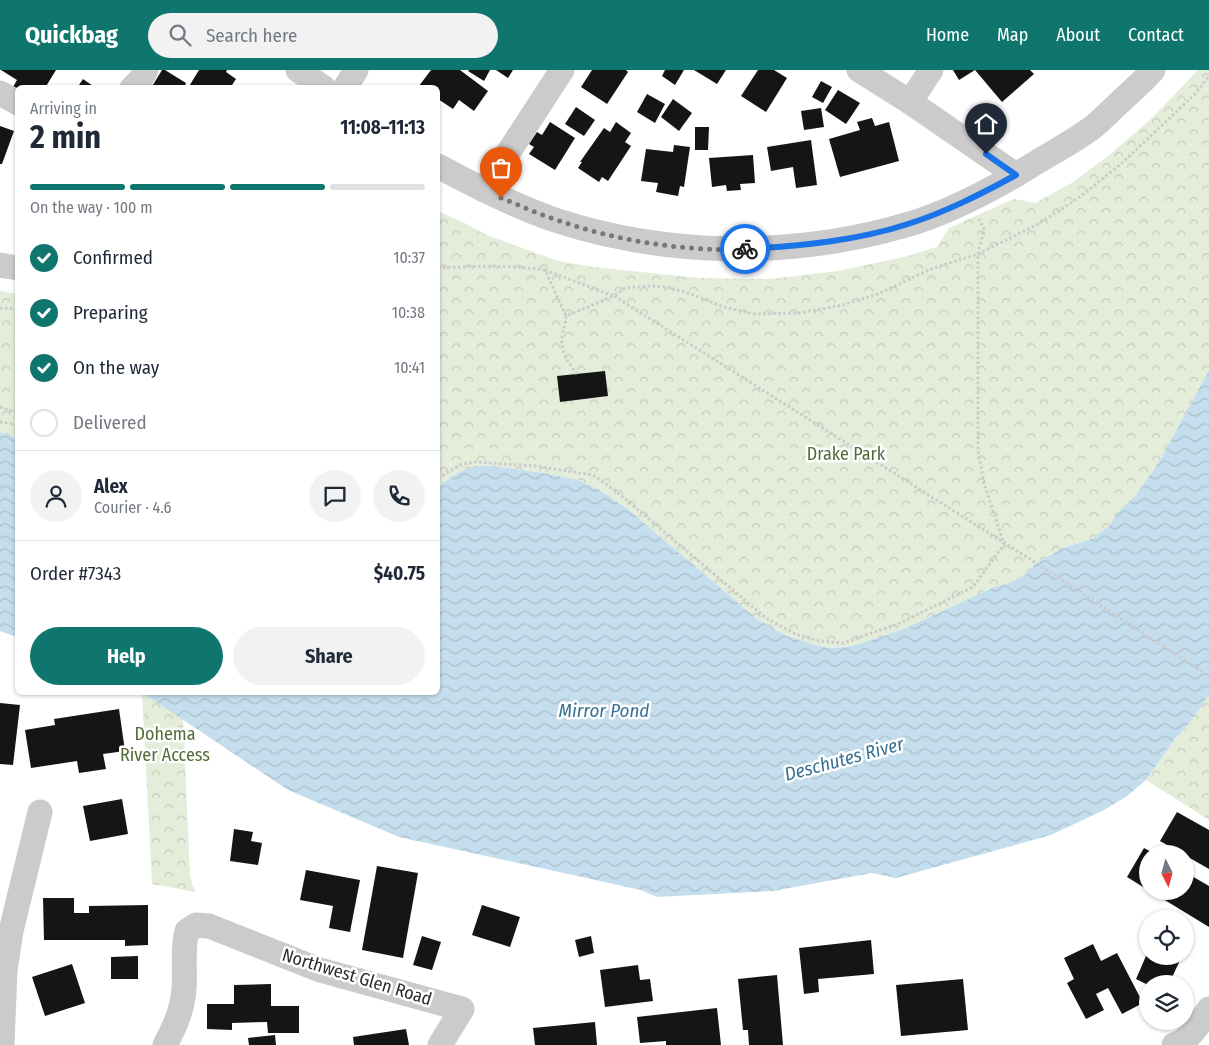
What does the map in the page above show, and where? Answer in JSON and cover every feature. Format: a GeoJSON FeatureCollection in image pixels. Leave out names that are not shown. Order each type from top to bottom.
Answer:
{"type":"FeatureCollection","features":[{"type":"Feature","properties":{"kind":"street"},"geometry":{"type":"LineString","coordinates":[[135,85],[146,70]]}},
{"type":"Feature","properties":{"kind":"street"},"geometry":{"type":"LineString","coordinates":[[298,70],[320,85]]}},
{"type":"Feature","properties":{"kind":"street"},"geometry":{"type":"LineString","coordinates":[[347,85],[356,70]]}},
{"type":"Feature","properties":{"kind":"street"},"geometry":{"type":"LineString","coordinates":[[484,190],[562,70]]}},
{"type":"Feature","properties":{"kind":"street"},"geometry":{"type":"LineString","coordinates":[[859,70],[910,102],[1016,175]]}},
{"type":"Feature","properties":{"kind":"street"},"geometry":{"type":"LineString","coordinates":[[910,102],[930,70]]}},
{"type":"Feature","properties":{"kind":"street"},"geometry":{"type":"LineString","coordinates":[[440,167],[484,190],[554,220],[620,237],[685,247],[741,249],[795,246],[853,237],[907,224],[971,200],[1016,175],[1093,127],[1153,70]]}},
{"type":"Feature","properties":{"kind":"street"},"geometry":{"type":"LineString","coordinates":[[0,93],[15,101]]}},
{"type":"Feature","properties":{"kind":"street"},"geometry":{"type":"LineString","coordinates":[[0,265],[15,268]]}},
{"type":"Feature","properties":{"kind":"street"},"geometry":{"type":"LineString","coordinates":[[2,1045],[5,970],[11,931],[40,812]]}},
{"type":"Feature","properties":{"kind":"street","name":"Northwest Glen Road"},"geometry":{"type":"LineString","coordinates":[[166,1045],[174,1028],[183,997],[184,941],[187,931],[196,925],[209,926],[320,970],[462,1009],[440,1045]]}},
{"type":"Feature","properties":{"kind":"street"},"geometry":{"type":"LineString","coordinates":[[1174,1045],[1181,1043],[1196,1028],[1209,1009]]}},
{"type":"Feature","properties":{"kind":"path"},"geometry":{"type":"LineString","coordinates":[[566,316],[614,296],[625,288],[649,286],[667,287],[724,307],[754,314],[799,313],[844,304],[878,294],[932,270],[978,254],[1038,224],[1080,197],[1121,164],[1194,95],[1209,76]]}},
{"type":"Feature","properties":{"kind":"path"},"geometry":{"type":"LineString","coordinates":[[971,200],[984,229],[978,254],[978,450],[984,483],[1004,544]]}},
{"type":"Feature","properties":{"kind":"path"},"geometry":{"type":"LineString","coordinates":[[440,268],[483,266],[545,270],[614,296],[1036,563],[1209,676]]}},
{"type":"Feature","properties":{"kind":"path"},"geometry":{"type":"LineString","coordinates":[[545,270],[566,316],[566,328],[562,337],[563,350],[568,362],[577,374]]}},
{"type":"Feature","properties":{"kind":"path"},"geometry":{"type":"LineString","coordinates":[[0,308],[15,309]]}},
{"type":"Feature","properties":{"kind":"path"},"geometry":{"type":"LineString","coordinates":[[0,407],[15,413]]}},
{"type":"Feature","properties":{"kind":"path"},"geometry":{"type":"LineString","coordinates":[[0,422],[15,424]]}},
{"type":"Feature","properties":{"kind":"path"},"geometry":{"type":"LineString","coordinates":[[440,477],[462,464],[475,462],[535,466],[593,475],[617,492],[766,618],[795,634],[820,641],[843,643],[898,624],[973,587],[1004,544]]}},
{"type":"Feature","properties":{"kind":"green space","name":"Drake Park"},"geometry":{"type":"Polygon","coordinates":[[[1198,70],[1209,70],[1209,370],[1159,462],[1135,496],[1120,510],[1108,527],[1091,539],[1063,548],[1036,563],[1026,574],[1012,582],[994,587],[906,628],[856,645],[829,648],[785,635],[757,619],[629,510],[598,489],[578,480],[493,466],[475,466],[459,472],[440,485],[440,212],[487,235],[558,261],[594,267],[698,278],[770,279],[838,271],[904,257],[937,247],[949,228],[1014,199],[1035,203],[1070,184],[1107,157],[1152,118],[1198,70]]]}},
{"type":"Feature","properties":{"kind":"green space"},"geometry":{"type":"Polygon","coordinates":[[[0,291],[15,294],[15,437],[0,432],[0,291]]]}},
{"type":"Feature","properties":{"kind":"green space","name":"Dohema River Access"},"geometry":{"type":"Polygon","coordinates":[[[142,695],[145,695],[183,718],[190,875],[196,892],[152,884],[142,695]]]}},
{"type":"Feature","properties":{"kind":"green space"},"geometry":{"type":"Polygon","coordinates":[[[1209,695],[1209,820],[1146,780],[1209,695]]]}},
{"type":"Feature","properties":{"kind":"water","name":"Mirror Pond"},"geometry":{"type":"Polygon","coordinates":[[[1209,370],[1209,695],[1146,780],[1127,796],[1104,810],[1051,835],[896,878],[872,873],[773,891],[657,897],[641,890],[399,837],[288,790],[146,695],[440,695],[440,485],[459,472],[475,466],[493,466],[543,473],[578,480],[598,489],[629,510],[757,619],[785,635],[829,648],[856,645],[906,628],[994,587],[1012,582],[1026,574],[1036,563],[1063,548],[1091,539],[1108,527],[1120,510],[1135,496],[1159,462],[1209,370]]]}},
{"type":"Feature","properties":{"kind":"water"},"geometry":{"type":"Polygon","coordinates":[[[0,432],[15,437],[15,636],[0,631],[0,432]]]}},
{"type":"Feature","properties":{"kind":"building"},"geometry":{"type":"Polygon","coordinates":[[[1,70],[56,70],[47,85],[15,85],[15,88],[13,87],[17,80],[1,70]]]}},
{"type":"Feature","properties":{"kind":"building"},"geometry":{"type":"Polygon","coordinates":[[[162,70],[186,83],[185,85],[153,85],[162,70]]]}},
{"type":"Feature","properties":{"kind":"building"},"geometry":{"type":"Polygon","coordinates":[[[199,70],[227,70],[226,72],[236,79],[232,85],[190,85],[199,70]]]}},
{"type":"Feature","properties":{"kind":"building"},"geometry":{"type":"Polygon","coordinates":[[[431,70],[460,70],[488,91],[474,111],[459,100],[453,109],[440,100],[440,85],[420,85],[431,70]]]}},
{"type":"Feature","properties":{"kind":"building"},"geometry":{"type":"Polygon","coordinates":[[[469,70],[490,70],[484,81],[469,70]]]}},
{"type":"Feature","properties":{"kind":"building"},"geometry":{"type":"Polygon","coordinates":[[[496,70],[513,70],[508,78],[496,70]]]}},
{"type":"Feature","properties":{"kind":"building"},"geometry":{"type":"Polygon","coordinates":[[[592,70],[626,70],[628,72],[607,104],[581,87],[592,70]]]}},
{"type":"Feature","properties":{"kind":"building"},"geometry":{"type":"Polygon","coordinates":[[[665,70],[684,70],[675,85],[662,76],[665,70]]]}},
{"type":"Feature","properties":{"kind":"building"},"geometry":{"type":"Polygon","coordinates":[[[694,70],[726,70],[717,84],[694,70]]]}},
{"type":"Feature","properties":{"kind":"building"},"geometry":{"type":"Polygon","coordinates":[[[758,70],[774,70],[787,78],[766,112],[741,96],[758,70]]]}},
{"type":"Feature","properties":{"kind":"building"},"geometry":{"type":"Polygon","coordinates":[[[953,70],[975,70],[959,80],[953,70]]]}},
{"type":"Feature","properties":{"kind":"building"},"geometry":{"type":"Polygon","coordinates":[[[975,70],[1030,70],[1034,74],[1002,102],[975,70]]]}},
{"type":"Feature","properties":{"kind":"building"},"geometry":{"type":"Polygon","coordinates":[[[83,79],[92,85],[79,85],[83,79]]]}},
{"type":"Feature","properties":{"kind":"building"},"geometry":{"type":"Polygon","coordinates":[[[821,81],[832,87],[823,103],[812,97],[821,81]]]}},
{"type":"Feature","properties":{"kind":"building"},"geometry":{"type":"Polygon","coordinates":[[[838,90],[860,103],[846,124],[825,110],[838,90]]]}},
{"type":"Feature","properties":{"kind":"building"},"geometry":{"type":"Polygon","coordinates":[[[647,94],[665,104],[655,123],[637,112],[647,94]]]}},
{"type":"Feature","properties":{"kind":"building"},"geometry":{"type":"Polygon","coordinates":[[[673,99],[692,113],[679,131],[661,117],[673,99]]]}},
{"type":"Feature","properties":{"kind":"building"},"geometry":{"type":"Polygon","coordinates":[[[576,107],[595,120],[584,136],[565,124],[576,107]]]}},
{"type":"Feature","properties":{"kind":"building"},"geometry":{"type":"Polygon","coordinates":[[[821,108],[824,127],[804,130],[801,111],[821,108]]]}},
{"type":"Feature","properties":{"kind":"building"},"geometry":{"type":"Polygon","coordinates":[[[872,118],[875,126],[889,122],[899,161],[840,177],[829,139],[860,130],[857,122],[872,118]]]}},
{"type":"Feature","properties":{"kind":"building"},"geometry":{"type":"Polygon","coordinates":[[[550,122],[575,138],[555,170],[529,154],[534,147],[529,144],[537,132],[542,135],[550,122]]]}},
{"type":"Feature","properties":{"kind":"building"},"geometry":{"type":"Polygon","coordinates":[[[616,122],[631,133],[625,142],[631,146],[608,181],[602,177],[599,182],[578,168],[582,162],[580,162],[604,128],[610,132],[616,122]]]}},
{"type":"Feature","properties":{"kind":"building"},"geometry":{"type":"Polygon","coordinates":[[[0,126],[14,131],[2,164],[0,164],[0,126]]]}},
{"type":"Feature","properties":{"kind":"building"},"geometry":{"type":"Polygon","coordinates":[[[695,127],[709,127],[708,150],[695,150],[695,127]]]}},
{"type":"Feature","properties":{"kind":"building"},"geometry":{"type":"Polygon","coordinates":[[[811,140],[817,185],[796,188],[793,167],[771,171],[767,147],[811,140]]]}},
{"type":"Feature","properties":{"kind":"building"},"geometry":{"type":"Polygon","coordinates":[[[674,145],[690,147],[684,187],[680,186],[678,196],[656,192],[658,183],[641,181],[646,149],[673,152],[674,145]]]}},
{"type":"Feature","properties":{"kind":"building"},"geometry":{"type":"Polygon","coordinates":[[[753,155],[755,183],[740,184],[741,190],[727,191],[726,185],[712,187],[709,158],[753,155]]]}},
{"type":"Feature","properties":{"kind":"building"},"geometry":{"type":"Polygon","coordinates":[[[605,371],[608,396],[560,402],[557,376],[605,371]]]}},
{"type":"Feature","properties":{"kind":"building"},"geometry":{"type":"Polygon","coordinates":[[[0,703],[20,705],[13,765],[0,764],[0,703]]]}},
{"type":"Feature","properties":{"kind":"building"},"geometry":{"type":"Polygon","coordinates":[[[119,709],[125,751],[103,754],[106,769],[79,773],[77,761],[31,768],[25,730],[55,725],[54,719],[119,709]]]}},
{"type":"Feature","properties":{"kind":"building"},"geometry":{"type":"Polygon","coordinates":[[[122,799],[128,834],[90,841],[83,806],[122,799]]]}},
{"type":"Feature","properties":{"kind":"building"},"geometry":{"type":"Polygon","coordinates":[[[1177,812],[1209,830],[1209,869],[1194,860],[1194,845],[1167,845],[1160,841],[1177,812]]]}},
{"type":"Feature","properties":{"kind":"building"},"geometry":{"type":"Polygon","coordinates":[[[234,829],[253,832],[251,841],[262,843],[258,865],[230,861],[234,829]]]}},
{"type":"Feature","properties":{"kind":"building"},"geometry":{"type":"Polygon","coordinates":[[[1139,857],[1139,884],[1127,877],[1139,857]]]}},
{"type":"Feature","properties":{"kind":"building"},"geometry":{"type":"Polygon","coordinates":[[[377,866],[418,873],[403,958],[362,950],[377,866]]]}},
{"type":"Feature","properties":{"kind":"building"},"geometry":{"type":"Polygon","coordinates":[[[306,870],[360,880],[350,932],[329,928],[333,906],[300,900],[306,870]]]}},
{"type":"Feature","properties":{"kind":"building"},"geometry":{"type":"Polygon","coordinates":[[[1194,877],[1209,886],[1209,927],[1194,918],[1194,910],[1181,910],[1165,900],[1194,900],[1194,877]]]}},
{"type":"Feature","properties":{"kind":"building"},"geometry":{"type":"Polygon","coordinates":[[[43,898],[74,898],[74,913],[89,913],[89,906],[148,905],[148,945],[125,946],[125,940],[44,940],[43,898]]]}},
{"type":"Feature","properties":{"kind":"building"},"geometry":{"type":"Polygon","coordinates":[[[482,905],[520,917],[510,947],[472,935],[482,905]]]}},
{"type":"Feature","properties":{"kind":"building"},"geometry":{"type":"Polygon","coordinates":[[[422,936],[441,942],[432,970],[413,965],[422,936]]]}},
{"type":"Feature","properties":{"kind":"building"},"geometry":{"type":"Polygon","coordinates":[[[591,936],[594,953],[579,957],[575,940],[591,936]]]}},
{"type":"Feature","properties":{"kind":"building"},"geometry":{"type":"Polygon","coordinates":[[[871,940],[874,974],[818,979],[819,992],[804,994],[799,948],[871,940]]]}},
{"type":"Feature","properties":{"kind":"building"},"geometry":{"type":"Polygon","coordinates":[[[1093,944],[1101,961],[1117,953],[1139,995],[1139,1005],[1122,1014],[1108,988],[1096,994],[1104,1010],[1086,1019],[1067,983],[1074,979],[1064,958],[1093,944]]]}},
{"type":"Feature","properties":{"kind":"building"},"geometry":{"type":"Polygon","coordinates":[[[138,956],[138,979],[111,979],[111,957],[138,956]]]}},
{"type":"Feature","properties":{"kind":"building"},"geometry":{"type":"Polygon","coordinates":[[[72,964],[85,1003],[45,1016],[32,977],[72,964]]]}},
{"type":"Feature","properties":{"kind":"building"},"geometry":{"type":"Polygon","coordinates":[[[638,965],[640,980],[650,979],[653,1001],[605,1007],[600,970],[638,965]]]}},
{"type":"Feature","properties":{"kind":"building"},"geometry":{"type":"Polygon","coordinates":[[[1142,965],[1178,965],[1173,975],[1139,975],[1139,980],[1136,979],[1142,965]]]}},
{"type":"Feature","properties":{"kind":"building"},"geometry":{"type":"Polygon","coordinates":[[[777,975],[783,1045],[749,1045],[748,1030],[743,1030],[738,979],[777,975]]]}},
{"type":"Feature","properties":{"kind":"building"},"geometry":{"type":"Polygon","coordinates":[[[963,979],[968,1030],[901,1036],[896,985],[963,979]]]}},
{"type":"Feature","properties":{"kind":"building"},"geometry":{"type":"Polygon","coordinates":[[[271,984],[271,1006],[299,1006],[299,1033],[268,1033],[267,1022],[232,1023],[232,1030],[207,1029],[207,1004],[234,1004],[234,985],[271,984]]]}},
{"type":"Feature","properties":{"kind":"building"},"geometry":{"type":"Polygon","coordinates":[[[717,1008],[721,1045],[666,1045],[666,1041],[640,1043],[637,1017],[717,1008]]]}},
{"type":"Feature","properties":{"kind":"building"},"geometry":{"type":"Polygon","coordinates":[[[595,1022],[597,1045],[535,1045],[533,1028],[595,1022]]]}},
{"type":"Feature","properties":{"kind":"building"},"geometry":{"type":"Polygon","coordinates":[[[406,1029],[409,1045],[354,1045],[353,1037],[406,1029]]]}},
{"type":"Feature","properties":{"kind":"building"},"geometry":{"type":"Polygon","coordinates":[[[275,1035],[276,1045],[249,1045],[248,1038],[275,1035]]]}},
{"type":"Feature","properties":{"kind":"way so far"},"geometry":{"type":"LineString","coordinates":[[501,198],[554,220],[620,237],[685,247],[745,249]]}},
{"type":"Feature","properties":{"kind":"route"},"geometry":{"type":"LineString","coordinates":[[745,249],[795,246],[853,237],[907,224],[971,200],[1016,175],[986,154]]}},
{"type":"Feature","properties":{"kind":"water label","name":"Deschutes River"},"geometry":{"type":"Point","coordinates":[844,759]}}]}
